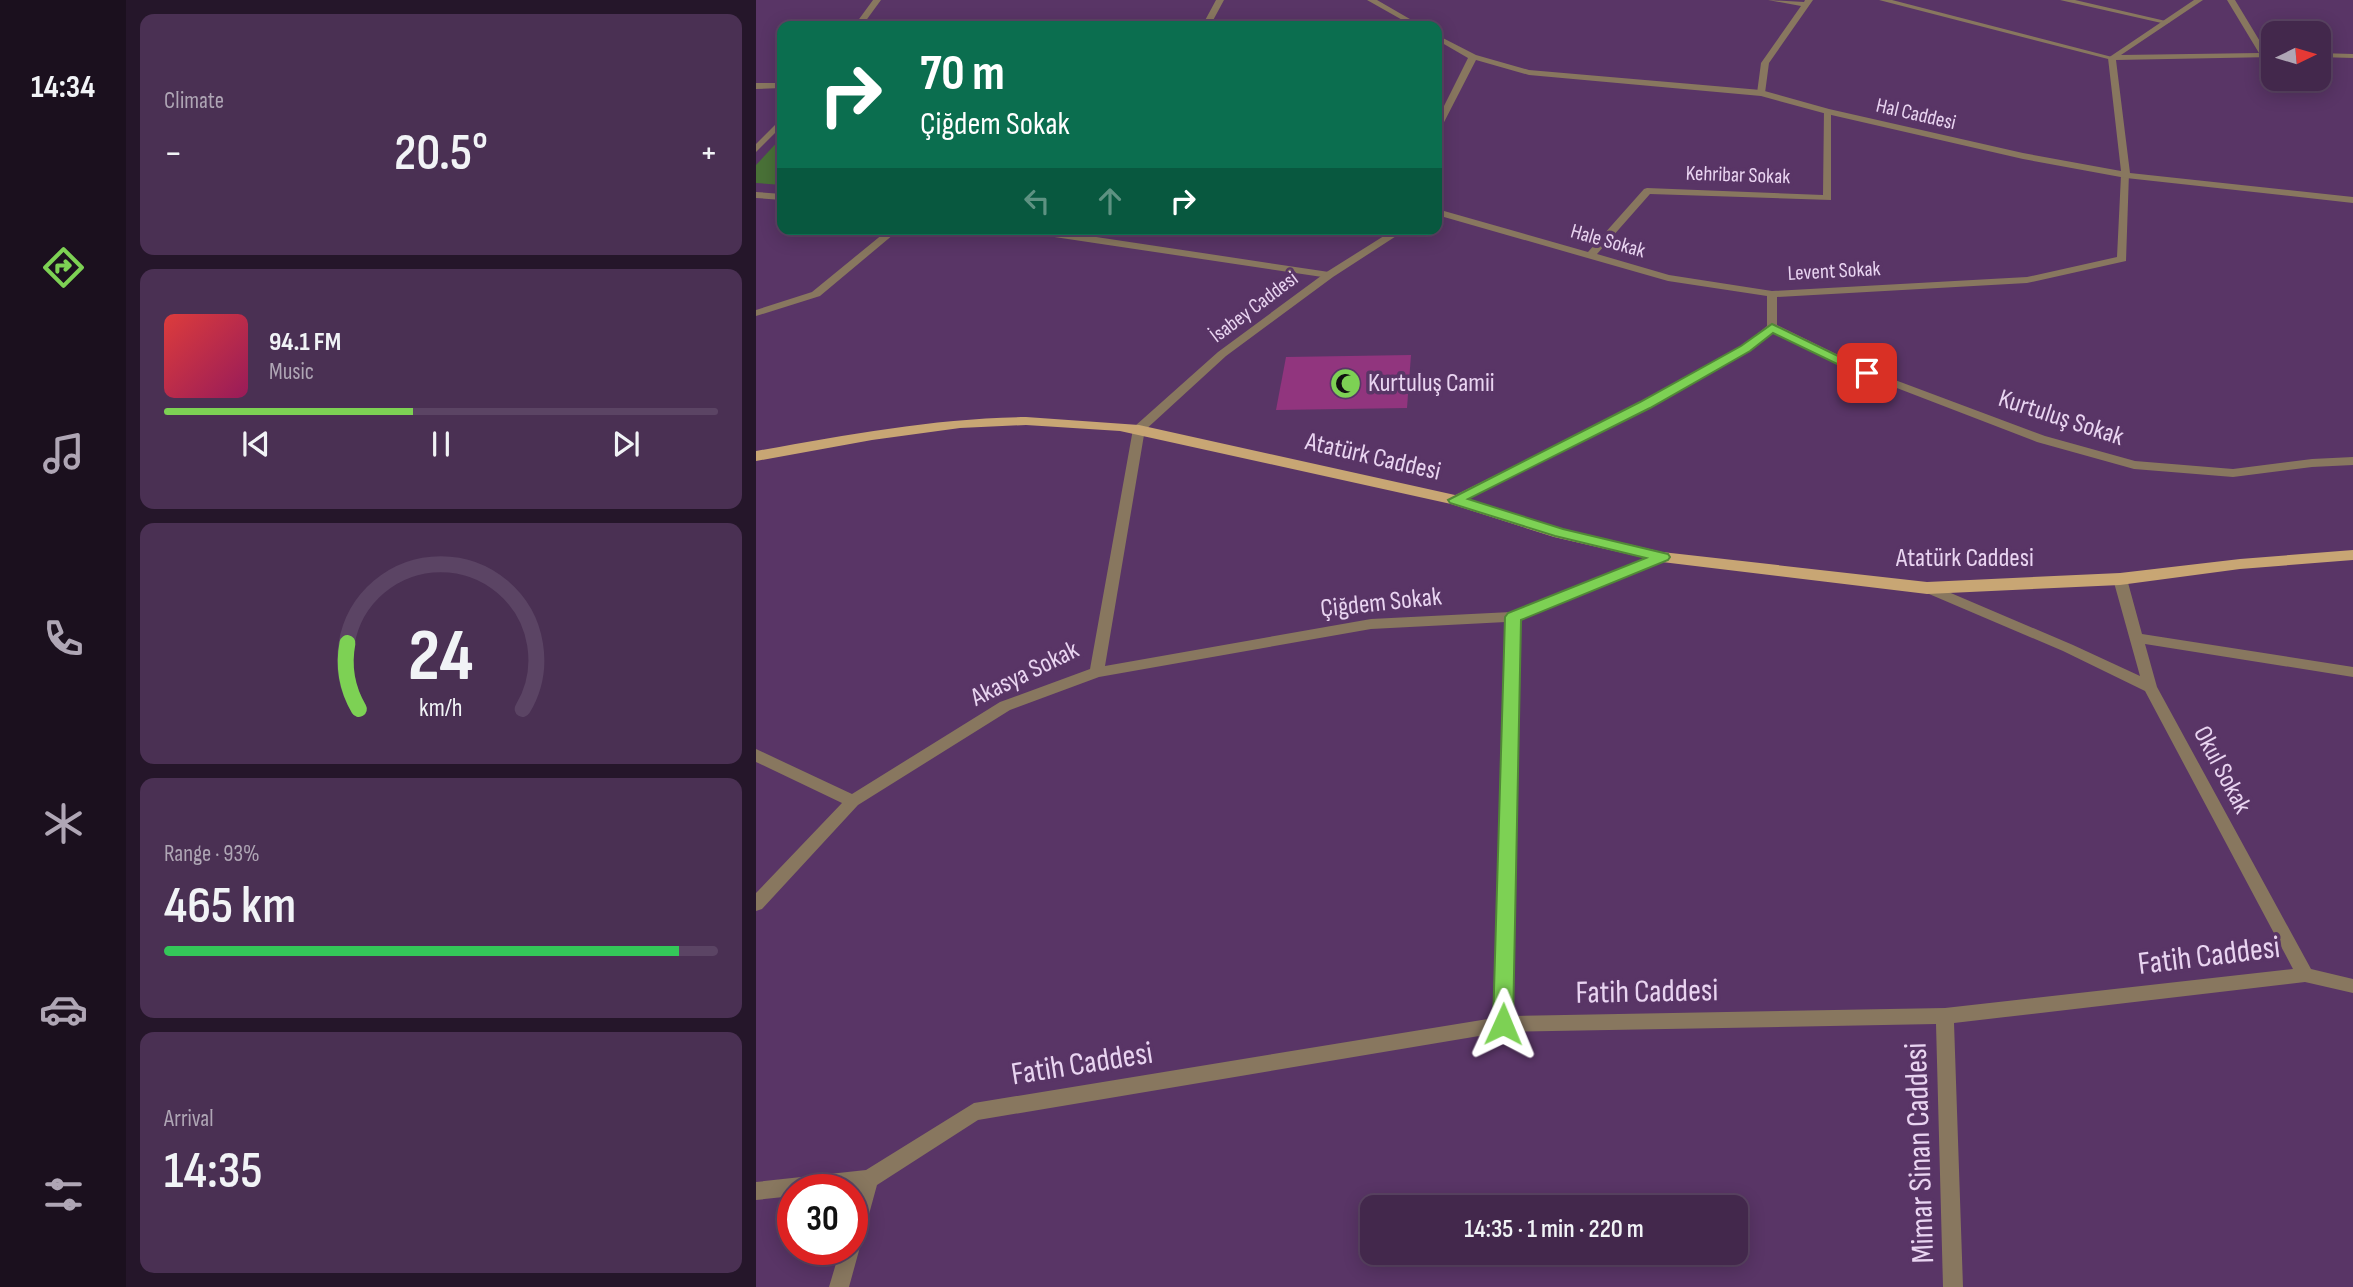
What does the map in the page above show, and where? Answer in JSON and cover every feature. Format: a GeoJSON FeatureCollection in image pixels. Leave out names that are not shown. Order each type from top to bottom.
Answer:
{"type":"FeatureCollection","features":[{"type":"Feature","properties":{"kind":"main road","name":"Atatürk Caddesi"},"geometry":{"type":"LineString","coordinates":[[756,456],[859,437],[989,422],[1088,423],[1139,429],[1455,500],[1560,533],[1662,557],[1927,588],[2120,579],[2240,564],[2353,555]]}},
{"type":"Feature","properties":{"kind":"street"},"geometry":{"type":"LineString","coordinates":[[862,21],[877,0]]}},
{"type":"Feature","properties":{"kind":"street"},"geometry":{"type":"LineString","coordinates":[[1209,21],[1220,0]]}},
{"type":"Feature","properties":{"kind":"street"},"geometry":{"type":"LineString","coordinates":[[1371,0],[1409,21]]}},
{"type":"Feature","properties":{"kind":"street"},"geometry":{"type":"LineString","coordinates":[[1772,0],[1808,3]]}},
{"type":"Feature","properties":{"kind":"street"},"geometry":{"type":"LineString","coordinates":[[1883,0],[2112,58],[2261,55]]}},
{"type":"Feature","properties":{"kind":"street"},"geometry":{"type":"LineString","coordinates":[[2064,0],[2166,22]]}},
{"type":"Feature","properties":{"kind":"street"},"geometry":{"type":"LineString","coordinates":[[2112,58],[2199,0]]}},
{"type":"Feature","properties":{"kind":"street"},"geometry":{"type":"LineString","coordinates":[[2231,0],[2261,43]]}},
{"type":"Feature","properties":{"kind":"street"},"geometry":{"type":"LineString","coordinates":[[1761,93],[1765,63],[1808,3]]}},
{"type":"Feature","properties":{"kind":"street"},"geometry":{"type":"LineString","coordinates":[[1442,40],[1473,57],[1442,118]]}},
{"type":"Feature","properties":{"kind":"street"},"geometry":{"type":"LineString","coordinates":[[2331,55],[2353,56]]}},
{"type":"Feature","properties":{"kind":"street","name":"Hal Caddesi"},"geometry":{"type":"LineString","coordinates":[[1473,57],[1529,72],[1761,93],[2023,156],[2126,175],[2353,200]]}},
{"type":"Feature","properties":{"kind":"street"},"geometry":{"type":"LineString","coordinates":[[2112,58],[2126,175]]}},
{"type":"Feature","properties":{"kind":"street"},"geometry":{"type":"LineString","coordinates":[[756,86],[777,86]]}},
{"type":"Feature","properties":{"kind":"street","name":"Kehribar Sokak"},"geometry":{"type":"LineString","coordinates":[[1590,256],[1647,191],[1828,198],[1827,111]]}},
{"type":"Feature","properties":{"kind":"street"},"geometry":{"type":"LineString","coordinates":[[756,149],[777,126]]}},
{"type":"Feature","properties":{"kind":"street","name":"Levent Sokak"},"geometry":{"type":"LineString","coordinates":[[1772,327],[1772,294],[2027,280],[2122,259],[2126,175]]}},
{"type":"Feature","properties":{"kind":"street"},"geometry":{"type":"LineString","coordinates":[[756,195],[777,197]]}},
{"type":"Feature","properties":{"kind":"street","name":"Hale Sokak"},"geometry":{"type":"LineString","coordinates":[[1442,213],[1668,278],[1772,294]]}},
{"type":"Feature","properties":{"kind":"street"},"geometry":{"type":"LineString","coordinates":[[756,313],[816,294],[888,235]]}},
{"type":"Feature","properties":{"kind":"street"},"geometry":{"type":"LineString","coordinates":[[1097,235],[1329,275]]}},
{"type":"Feature","properties":{"kind":"street","name":"İsabey Caddesi"},"geometry":{"type":"LineString","coordinates":[[1139,429],[1222,354],[1329,275],[1392,235]]}},
{"type":"Feature","properties":{"kind":"street"},"geometry":{"type":"LineString","coordinates":[[1455,500],[1645,405],[1746,348],[1772,327]]}},
{"type":"Feature","properties":{"kind":"street","name":"Kurtuluş Sokak"},"geometry":{"type":"LineString","coordinates":[[1772,327],[1867,373],[2041,439],[2134,465],[2233,473],[2353,461]]}},
{"type":"Feature","properties":{"kind":"street","name":"Akasya Sokak"},"geometry":{"type":"LineString","coordinates":[[756,904],[853,801],[1005,706],[1097,672],[1139,429]]}},
{"type":"Feature","properties":{"kind":"street","name":"Çiğdem Sokak"},"geometry":{"type":"LineString","coordinates":[[1097,672],[1371,624],[1513,617],[1662,557]]}},
{"type":"Feature","properties":{"kind":"street","name":"Okul Sokak"},"geometry":{"type":"LineString","coordinates":[[2120,579],[2150,687],[2305,975]]}},
{"type":"Feature","properties":{"kind":"street"},"geometry":{"type":"LineString","coordinates":[[1927,588],[2068,648],[2150,687]]}},
{"type":"Feature","properties":{"kind":"street"},"geometry":{"type":"LineString","coordinates":[[1503,1024],[1513,617]]}},
{"type":"Feature","properties":{"kind":"street"},"geometry":{"type":"LineString","coordinates":[[2137,638],[2353,672]]}},
{"type":"Feature","properties":{"kind":"street"},"geometry":{"type":"LineString","coordinates":[[756,755],[853,801]]}},
{"type":"Feature","properties":{"kind":"street","name":"Fatih Caddesi"},"geometry":{"type":"LineString","coordinates":[[756,1191],[869,1179],[974,1112],[1503,1024],[1945,1017],[2305,975],[2353,986]]}},
{"type":"Feature","properties":{"kind":"street","name":"Mimar Sinan Caddesi"},"geometry":{"type":"LineString","coordinates":[[1945,1017],[1953,1287]]}},
{"type":"Feature","properties":{"kind":"street"},"geometry":{"type":"LineString","coordinates":[[839,1287],[846,1265]]}},
{"type":"Feature","properties":{"kind":"green space"},"geometry":{"type":"Polygon","coordinates":[[[777,142],[777,185],[756,183],[756,165],[777,142]]]}},
{"type":"Feature","properties":{"kind":"building","name":"Kurtuluş Camii"},"geometry":{"type":"Polygon","coordinates":[[[1411,355],[1407,408],[1276,410],[1286,357],[1411,355]]]}},
{"type":"Feature","properties":{"kind":"place","name":"Kurtuluş Camii"},"geometry":{"type":"Point","coordinates":[1345,383]}},
{"type":"Feature","properties":{"kind":"route"},"geometry":{"type":"LineString","coordinates":[[1503,1024],[1513,617],[1662,557],[1560,533],[1455,500],[1645,405],[1746,348],[1772,327],[1867,373]]}}]}
